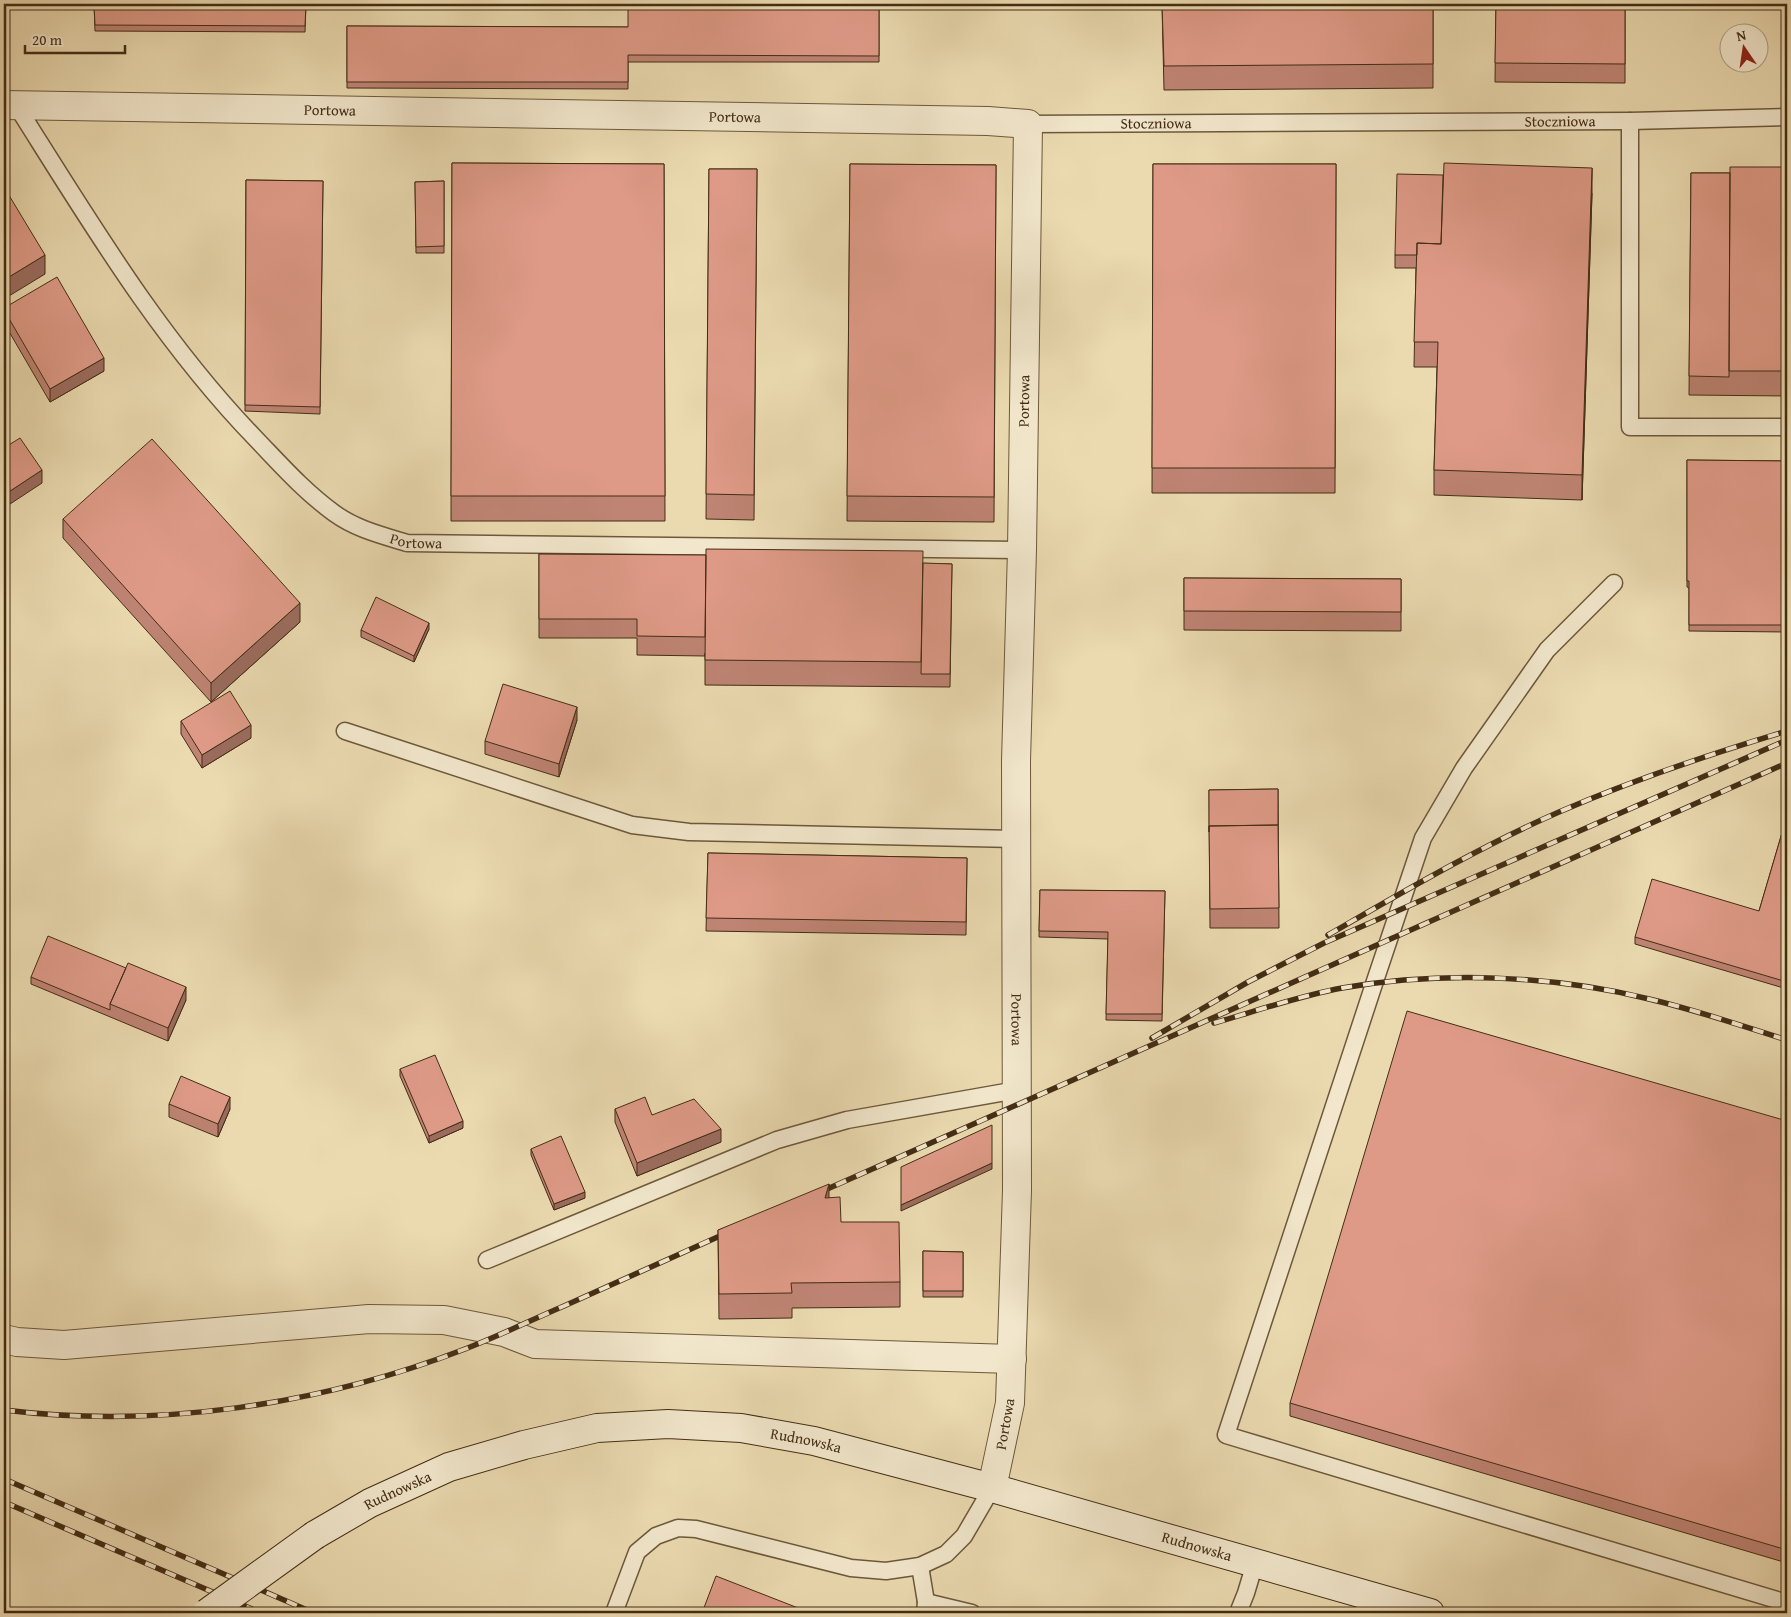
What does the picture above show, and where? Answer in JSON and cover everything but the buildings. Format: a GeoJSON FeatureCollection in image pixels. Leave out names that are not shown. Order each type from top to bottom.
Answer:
{"type":"FeatureCollection","features":[{"type":"Feature","properties":{"kind":"street","name":"Portowa"},"geometry":{"type":"LineString","coordinates":[[10,105],[988,121],[1028,124],[1022,550],[1016,761],[1017,1190],[1010,1403],[992,1488]]}},
{"type":"Feature","properties":{"kind":"street"},"geometry":{"type":"LineString","coordinates":[[4,1339],[17,1342],[64,1345],[370,1318],[444,1320],[504,1332],[535,1344],[1012,1359]]}},
{"type":"Feature","properties":{"kind":"street","name":"Rudnowska"},"geometry":{"type":"LineString","coordinates":[[208,1613],[315,1535],[370,1503],[449,1467],[524,1445],[606,1428],[668,1424],[741,1428],[814,1441],[992,1488],[1430,1613]]}},
{"type":"Feature","properties":{"kind":"lane","name":"Portowa"},"geometry":{"type":"LineString","coordinates":[[10,105],[107,250],[222,404],[294,479],[334,513],[362,529],[407,543],[1022,550]]}},
{"type":"Feature","properties":{"kind":"lane","name":"Stoczniowa"},"geometry":{"type":"LineString","coordinates":[[1028,124],[1630,121],[1787,117]]}},
{"type":"Feature","properties":{"kind":"lane"},"geometry":{"type":"LineString","coordinates":[[1630,121],[1630,427],[1787,427]]}},
{"type":"Feature","properties":{"kind":"lane"},"geometry":{"type":"LineString","coordinates":[[1614,583],[1547,650],[1464,768],[1423,838],[1226,1435],[1787,1603]]}},
{"type":"Feature","properties":{"kind":"lane"},"geometry":{"type":"LineString","coordinates":[[345,731],[632,825],[689,832],[1016,839]]}},
{"type":"Feature","properties":{"kind":"lane"},"geometry":{"type":"LineString","coordinates":[[487,1260],[777,1140],[847,1120],[1017,1090]]}},
{"type":"Feature","properties":{"kind":"lane"},"geometry":{"type":"LineString","coordinates":[[614,1613],[637,1552],[656,1536],[678,1528],[696,1529],[851,1568],[886,1572],[920,1566],[946,1554],[964,1536],[992,1488]]}},
{"type":"Feature","properties":{"kind":"lane"},"geometry":{"type":"LineString","coordinates":[[1238,1613],[1255,1563]]}},
{"type":"Feature","properties":{"kind":"lane"},"geometry":{"type":"LineString","coordinates":[[920,1566],[926,1608],[972,1613]]}},
{"type":"Feature","properties":{"kind":"railway"},"geometry":{"type":"LineString","coordinates":[[1328,935],[1471,855],[1559,812],[1672,768],[1787,731]]}},
{"type":"Feature","properties":{"kind":"railway"},"geometry":{"type":"LineString","coordinates":[[1152,1038],[1248,982],[1324,943],[1787,740]]}},
{"type":"Feature","properties":{"kind":"railway"},"geometry":{"type":"LineString","coordinates":[[816,1194],[1787,763]]}},
{"type":"Feature","properties":{"kind":"railway"},"geometry":{"type":"LineString","coordinates":[[1214,1023],[1294,999],[1342,988],[1418,979],[1496,978],[1535,980],[1612,991],[1684,1008],[1787,1040]]}},
{"type":"Feature","properties":{"kind":"railway"},"geometry":{"type":"LineString","coordinates":[[4,1410],[62,1415],[180,1414],[238,1408],[354,1385],[478,1344],[731,1231]]}},
{"type":"Feature","properties":{"kind":"railway"},"geometry":{"type":"LineString","coordinates":[[4,1479],[314,1613]]}},
{"type":"Feature","properties":{"kind":"railway"},"geometry":{"type":"LineString","coordinates":[[4,1502],[261,1613]]}}]}
